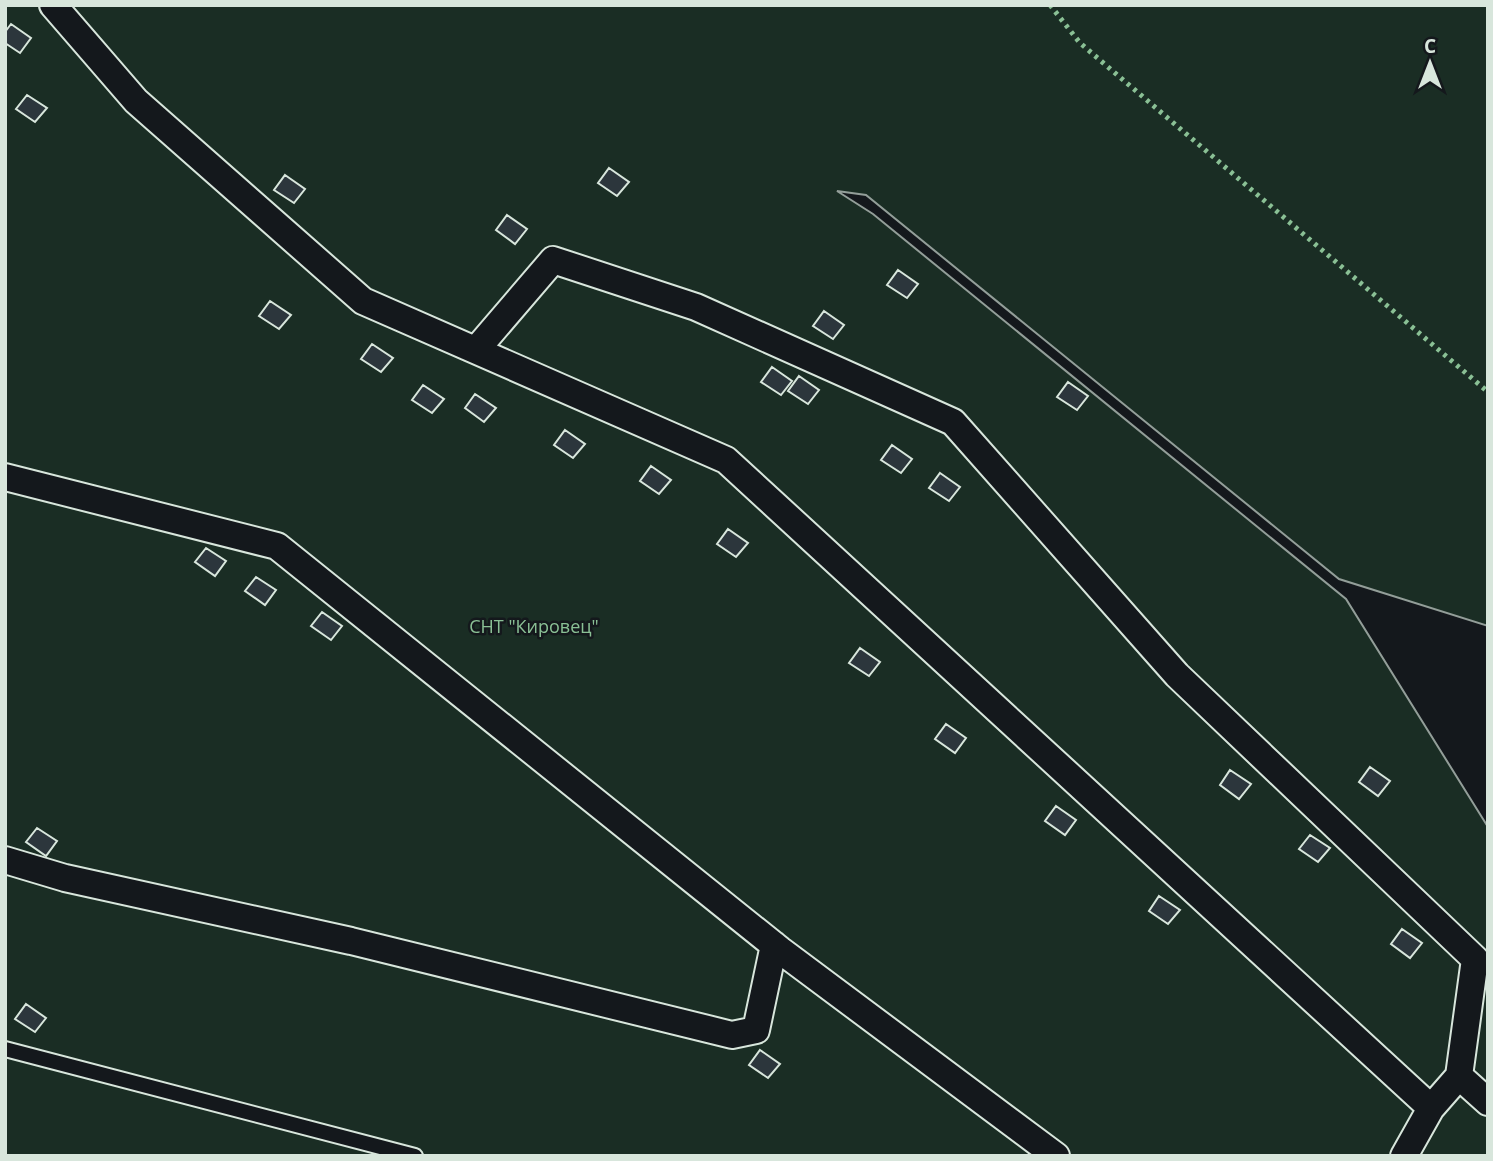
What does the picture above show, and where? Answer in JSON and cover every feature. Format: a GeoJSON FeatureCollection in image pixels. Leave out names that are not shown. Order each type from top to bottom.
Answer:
{"type":"FeatureCollection","features":[{"type":"Feature","properties":{"kind":"street"},"geometry":{"type":"LineString","coordinates":[[53,5],[136,102],[363,301],[726,460],[1431,1108]]}},
{"type":"Feature","properties":{"kind":"street"},"geometry":{"type":"LineString","coordinates":[[476,350],[553,260],[696,307],[953,422],[1177,675],[1475,959],[1459,1076],[1431,1108],[1404,1156]]}},
{"type":"Feature","properties":{"kind":"street"},"geometry":{"type":"LineString","coordinates":[[5,477],[277,546],[774,945],[1056,1156]]}},
{"type":"Feature","properties":{"kind":"street"},"geometry":{"type":"LineString","coordinates":[[5,860],[65,878],[351,941],[732,1035],[756,1030],[774,945]]}},
{"type":"Feature","properties":{"kind":"street"},"geometry":{"type":"LineString","coordinates":[[1459,1076],[1488,1102]]}},
{"type":"Feature","properties":{"kind":"lane"},"geometry":{"type":"LineString","coordinates":[[5,1049],[415,1156]]}},
{"type":"Feature","properties":{"kind":"green space","name":"СНТ \"Кировец\""},"geometry":{"type":"Polygon","coordinates":[[[5,5],[1488,5],[1488,626],[1339,579],[866,195],[837,191],[873,214],[1346,599],[1488,827],[1488,1156],[5,1156],[5,5]]]}},
{"type":"Feature","properties":{"kind":"building"},"geometry":{"type":"Polygon","coordinates":[[[11,24],[31,38],[20,53],[5,43],[5,32],[11,24]]]}},
{"type":"Feature","properties":{"kind":"building"},"geometry":{"type":"Polygon","coordinates":[[[27,95],[47,108],[35,122],[16,109],[27,95]]]}},
{"type":"Feature","properties":{"kind":"building"},"geometry":{"type":"Polygon","coordinates":[[[609,168],[629,182],[617,196],[598,183],[609,168]]]}},
{"type":"Feature","properties":{"kind":"building"},"geometry":{"type":"Polygon","coordinates":[[[285,175],[305,189],[294,203],[274,190],[285,175]]]}},
{"type":"Feature","properties":{"kind":"building"},"geometry":{"type":"Polygon","coordinates":[[[507,215],[527,229],[515,244],[496,230],[507,215]]]}},
{"type":"Feature","properties":{"kind":"building"},"geometry":{"type":"Polygon","coordinates":[[[898,270],[918,284],[907,298],[887,285],[898,270]]]}},
{"type":"Feature","properties":{"kind":"building"},"geometry":{"type":"Polygon","coordinates":[[[270,301],[291,315],[279,329],[259,316],[270,301]]]}},
{"type":"Feature","properties":{"kind":"building"},"geometry":{"type":"Polygon","coordinates":[[[824,311],[844,325],[833,339],[813,326],[824,311]]]}},
{"type":"Feature","properties":{"kind":"building"},"geometry":{"type":"Polygon","coordinates":[[[372,344],[393,358],[381,372],[361,359],[372,344]]]}},
{"type":"Feature","properties":{"kind":"building"},"geometry":{"type":"Polygon","coordinates":[[[772,367],[792,381],[781,395],[761,382],[772,367]]]}},
{"type":"Feature","properties":{"kind":"building"},"geometry":{"type":"Polygon","coordinates":[[[799,376],[819,390],[808,404],[788,391],[799,376]]]}},
{"type":"Feature","properties":{"kind":"building"},"geometry":{"type":"Polygon","coordinates":[[[1068,382],[1088,396],[1077,410],[1057,397],[1068,382]]]}},
{"type":"Feature","properties":{"kind":"building"},"geometry":{"type":"Polygon","coordinates":[[[423,385],[444,399],[432,413],[412,400],[423,385]]]}},
{"type":"Feature","properties":{"kind":"building"},"geometry":{"type":"Polygon","coordinates":[[[475,394],[496,408],[484,422],[465,408],[475,394]]]}},
{"type":"Feature","properties":{"kind":"building"},"geometry":{"type":"Polygon","coordinates":[[[565,430],[585,444],[573,458],[554,445],[565,430]]]}},
{"type":"Feature","properties":{"kind":"building"},"geometry":{"type":"Polygon","coordinates":[[[892,445],[912,459],[901,473],[881,460],[892,445]]]}},
{"type":"Feature","properties":{"kind":"building"},"geometry":{"type":"Polygon","coordinates":[[[651,466],[671,480],[659,494],[640,481],[651,466]]]}},
{"type":"Feature","properties":{"kind":"building"},"geometry":{"type":"Polygon","coordinates":[[[940,473],[960,487],[949,501],[929,488],[940,473]]]}},
{"type":"Feature","properties":{"kind":"building"},"geometry":{"type":"Polygon","coordinates":[[[728,529],[748,543],[736,557],[717,544],[728,529]]]}},
{"type":"Feature","properties":{"kind":"building"},"geometry":{"type":"Polygon","coordinates":[[[206,548],[226,561],[215,576],[195,562],[206,548]]]}},
{"type":"Feature","properties":{"kind":"building"},"geometry":{"type":"Polygon","coordinates":[[[256,577],[276,590],[265,605],[245,591],[256,577]]]}},
{"type":"Feature","properties":{"kind":"building"},"geometry":{"type":"Polygon","coordinates":[[[322,612],[342,626],[331,640],[311,626],[322,612]]]}},
{"type":"Feature","properties":{"kind":"building"},"geometry":{"type":"Polygon","coordinates":[[[860,648],[880,662],[869,676],[849,663],[860,648]]]}},
{"type":"Feature","properties":{"kind":"building"},"geometry":{"type":"Polygon","coordinates":[[[946,724],[966,738],[955,753],[935,739],[946,724]]]}},
{"type":"Feature","properties":{"kind":"building"},"geometry":{"type":"Polygon","coordinates":[[[1370,767],[1390,781],[1378,796],[1359,782],[1370,767]]]}},
{"type":"Feature","properties":{"kind":"building"},"geometry":{"type":"Polygon","coordinates":[[[1230,770],[1251,784],[1239,799],[1220,785],[1230,770]]]}},
{"type":"Feature","properties":{"kind":"building"},"geometry":{"type":"Polygon","coordinates":[[[1056,806],[1076,820],[1065,835],[1045,821],[1056,806]]]}},
{"type":"Feature","properties":{"kind":"building"},"geometry":{"type":"Polygon","coordinates":[[[37,828],[57,841],[46,856],[26,842],[37,828]]]}},
{"type":"Feature","properties":{"kind":"building"},"geometry":{"type":"Polygon","coordinates":[[[1310,835],[1330,848],[1318,862],[1299,849],[1310,835]]]}},
{"type":"Feature","properties":{"kind":"building"},"geometry":{"type":"Polygon","coordinates":[[[1159,896],[1180,910],[1168,924],[1149,911],[1159,896]]]}},
{"type":"Feature","properties":{"kind":"building"},"geometry":{"type":"Polygon","coordinates":[[[1402,929],[1422,943],[1410,958],[1391,944],[1402,929]]]}},
{"type":"Feature","properties":{"kind":"building"},"geometry":{"type":"Polygon","coordinates":[[[26,1004],[46,1018],[35,1032],[15,1019],[26,1004]]]}},
{"type":"Feature","properties":{"kind":"building"},"geometry":{"type":"Polygon","coordinates":[[[760,1050],[780,1064],[768,1078],[749,1065],[760,1050]]]}},
{"type":"Feature","properties":{"kind":"hedge"},"geometry":{"type":"LineString","coordinates":[[1050,5],[1080,43],[1488,392]]}}]}
